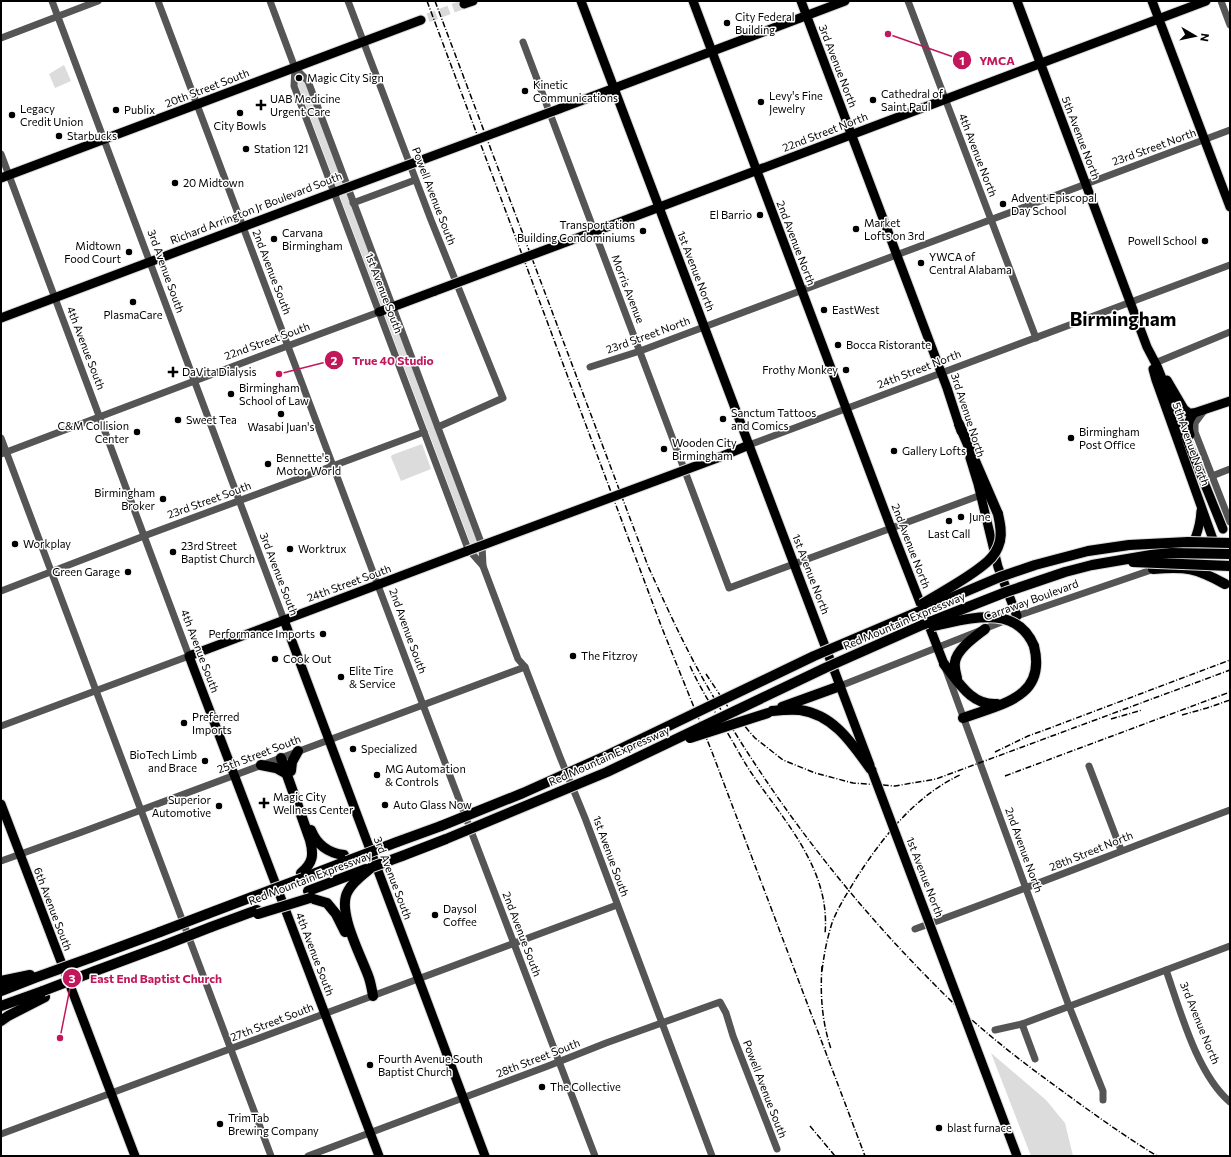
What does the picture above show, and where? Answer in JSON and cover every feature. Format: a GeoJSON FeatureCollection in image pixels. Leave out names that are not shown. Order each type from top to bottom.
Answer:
{"type":"FeatureCollection","features":[{"type":"Feature","properties":{"kind":"highway"},"geometry":{"type":"LineString","coordinates":[[892,622],[955,584],[987,562],[996,550],[1000,541],[1001,527],[998,514],[959,424]]}},
{"type":"Feature","properties":{"kind":"highway","name":"Red Mountain Expressway"},"geometry":{"type":"LineString","coordinates":[[37,976],[89,956],[104,948],[115,949],[277,888],[302,875],[396,840],[423,828],[437,828],[500,803],[608,755],[807,660],[892,622],[1000,577],[1035,565],[1088,551],[1129,545],[1188,542],[1230,543]]}},
{"type":"Feature","properties":{"kind":"highway"},"geometry":{"type":"LineString","coordinates":[[1216,545],[1215,561],[1218,573],[1228,586]]}},
{"type":"Feature","properties":{"kind":"highway","name":"Red Mountain Expressway"},"geometry":{"type":"LineString","coordinates":[[44,994],[95,971],[211,927],[353,879],[372,867],[446,839],[607,772],[825,668],[911,630],[1006,592],[1050,577],[1119,560],[1171,553],[1230,554]]}},
{"type":"Feature","properties":{"kind":"highway"},"geometry":{"type":"LineString","coordinates":[[1119,560],[1146,563],[1230,566]]}},
{"type":"Feature","properties":{"kind":"highway"},"geometry":{"type":"LineString","coordinates":[[1153,570],[1172,568],[1193,569],[1228,586]]}},
{"type":"Feature","properties":{"kind":"highway"},"geometry":{"type":"LineString","coordinates":[[911,630],[974,618],[996,618],[1016,624],[1026,632],[1034,646],[1037,659],[1036,672],[1032,684],[1020,696],[963,718]]}},
{"type":"Feature","properties":{"kind":"highway"},"geometry":{"type":"LineString","coordinates":[[957,680],[955,668],[957,655],[984,629]]}},
{"type":"Feature","properties":{"kind":"highway"},"geometry":{"type":"LineString","coordinates":[[944,664],[971,697],[980,702],[992,704],[1005,703]]}},
{"type":"Feature","properties":{"kind":"highway"},"geometry":{"type":"LineString","coordinates":[[650,751],[770,712],[840,686]]}},
{"type":"Feature","properties":{"kind":"highway"},"geometry":{"type":"LineString","coordinates":[[770,712],[801,710],[819,715],[837,727],[861,749],[872,770]]}},
{"type":"Feature","properties":{"kind":"highway"},"geometry":{"type":"LineString","coordinates":[[298,751],[288,772],[312,833],[325,849],[346,858]]}},
{"type":"Feature","properties":{"kind":"highway"},"geometry":{"type":"LineString","coordinates":[[283,757],[313,852],[310,863],[302,875]]}},
{"type":"Feature","properties":{"kind":"highway"},"geometry":{"type":"LineString","coordinates":[[261,765],[288,772]]}},
{"type":"Feature","properties":{"kind":"highway"},"geometry":{"type":"LineString","coordinates":[[353,879],[345,898],[345,914],[369,979],[373,996]]}},
{"type":"Feature","properties":{"kind":"highway"},"geometry":{"type":"LineString","coordinates":[[309,895],[327,903],[336,914],[346,932],[363,979],[373,996]]}},
{"type":"Feature","properties":{"kind":"highway"},"geometry":{"type":"LineString","coordinates":[[1,981],[37,976]]}},
{"type":"Feature","properties":{"kind":"highway"},"geometry":{"type":"LineString","coordinates":[[1,991],[37,976]]}},
{"type":"Feature","properties":{"kind":"highway"},"geometry":{"type":"LineString","coordinates":[[1,1006],[44,994]]}},
{"type":"Feature","properties":{"kind":"highway"},"geometry":{"type":"LineString","coordinates":[[1,1021],[44,994]]}},
{"type":"Feature","properties":{"kind":"main road"},"geometry":{"type":"LineString","coordinates":[[464,4],[474,1]]}},
{"type":"Feature","properties":{"kind":"main road","name":"1st Avenue North"},"geometry":{"type":"LineString","coordinates":[[581,1],[840,686],[861,749]]}},
{"type":"Feature","properties":{"kind":"main road","name":"2nd Avenue North"},"geometry":{"type":"LineString","coordinates":[[693,1],[891,528],[944,664]]}},
{"type":"Feature","properties":{"kind":"main road","name":"3rd Avenue North"},"geometry":{"type":"LineString","coordinates":[[800,1],[852,135],[959,424],[981,496],[998,567],[1017,616]]}},
{"type":"Feature","properties":{"kind":"main road","name":"Richard Arrington Jr Boulevard South"},"geometry":{"type":"LineString","coordinates":[[1,318],[845,1]]}},
{"type":"Feature","properties":{"kind":"main road","name":"5th Avenue North"},"geometry":{"type":"LineString","coordinates":[[1016,1],[1131,303],[1148,350],[1156,380],[1216,545]]}},
{"type":"Feature","properties":{"kind":"main road"},"geometry":{"type":"LineString","coordinates":[[1152,1],[1230,207]]}},
{"type":"Feature","properties":{"kind":"main road","name":"22nd Street North"},"geometry":{"type":"LineString","coordinates":[[519,260],[1206,1]]}},
{"type":"Feature","properties":{"kind":"main road","name":"20th Street South"},"geometry":{"type":"LineString","coordinates":[[5,177],[421,20]]}},
{"type":"Feature","properties":{"kind":"main road","name":"22nd Street South"},"geometry":{"type":"LineString","coordinates":[[379,312],[519,260]]}},
{"type":"Feature","properties":{"kind":"main road","name":"5th Avenue North"},"geometry":{"type":"LineString","coordinates":[[1148,350],[1156,364],[1223,529],[1226,523]]}},
{"type":"Feature","properties":{"kind":"main road"},"geometry":{"type":"LineString","coordinates":[[1156,364],[1184,409],[1189,413],[1204,411],[1230,401]]}},
{"type":"Feature","properties":{"kind":"main road"},"geometry":{"type":"LineString","coordinates":[[1194,413],[1187,426],[1226,523]]}},
{"type":"Feature","properties":{"kind":"main road","name":"24th Street North"},"geometry":{"type":"LineString","coordinates":[[616,496],[749,446]]}},
{"type":"Feature","properties":{"kind":"main road","name":"24th Street South"},"geometry":{"type":"LineString","coordinates":[[189,656],[616,496]]}},
{"type":"Feature","properties":{"kind":"main road"},"geometry":{"type":"LineString","coordinates":[[1183,558],[1190,549],[1197,534],[1202,508]]}},
{"type":"Feature","properties":{"kind":"main road","name":"3rd Avenue South"},"geometry":{"type":"LineString","coordinates":[[284,620],[485,1156]]}},
{"type":"Feature","properties":{"kind":"main road","name":"4th Avenue South"},"geometry":{"type":"LineString","coordinates":[[189,656],[379,1156]]}},
{"type":"Feature","properties":{"kind":"main road","name":"1st Avenue North"},"geometry":{"type":"LineString","coordinates":[[872,770],[1017,1156]]}},
{"type":"Feature","properties":{"kind":"main road","name":"6th Avenue South"},"geometry":{"type":"LineString","coordinates":[[1,804],[135,1156]]}},
{"type":"Feature","properties":{"kind":"street","name":"3rd Avenue South"},"geometry":{"type":"LineString","coordinates":[[52,1],[284,620]]}},
{"type":"Feature","properties":{"kind":"street"},"geometry":{"type":"LineString","coordinates":[[1,38],[98,1]]}},
{"type":"Feature","properties":{"kind":"street","name":"2nd Avenue South"},"geometry":{"type":"LineString","coordinates":[[158,1],[513,943],[595,1156]]}},
{"type":"Feature","properties":{"kind":"street","name":"1st Avenue South"},"geometry":{"type":"LineString","coordinates":[[270,1],[295,68],[294,86],[336,191],[379,312],[468,549],[483,566]]}},
{"type":"Feature","properties":{"kind":"street","name":"Powell Avenue South"},"geometry":{"type":"LineString","coordinates":[[348,1],[415,180],[503,398],[438,427]]}},
{"type":"Feature","properties":{"kind":"street","name":"4th Avenue North"},"geometry":{"type":"LineString","coordinates":[[908,1],[1036,338]]}},
{"type":"Feature","properties":{"kind":"street"},"geometry":{"type":"LineString","coordinates":[[1221,1],[1230,25]]}},
{"type":"Feature","properties":{"kind":"street","name":"Morris Avenue"},"geometry":{"type":"LineString","coordinates":[[523,42],[729,588],[794,564]]}},
{"type":"Feature","properties":{"kind":"street","name":"1st Avenue South"},"geometry":{"type":"LineString","coordinates":[[295,68],[308,81],[482,544],[483,566],[518,659],[525,667],[585,818],[712,1156]]}},
{"type":"Feature","properties":{"kind":"street","name":"23rd Street North"},"geometry":{"type":"LineString","coordinates":[[590,367],[640,351],[1230,130]]}},
{"type":"Feature","properties":{"kind":"street","name":"4th Avenue South"},"geometry":{"type":"LineString","coordinates":[[1,154],[5,177],[100,417],[189,656]]}},
{"type":"Feature","properties":{"kind":"street"},"geometry":{"type":"LineString","coordinates":[[354,203],[415,180]]}},
{"type":"Feature","properties":{"kind":"street","name":"24th Street North"},"geometry":{"type":"LineString","coordinates":[[749,446],[1230,266]]}},
{"type":"Feature","properties":{"kind":"street"},"geometry":{"type":"LineString","coordinates":[[372,293],[382,296],[386,290]]}},
{"type":"Feature","properties":{"kind":"street","name":"22nd Street South"},"geometry":{"type":"LineString","coordinates":[[4,453],[379,312]]}},
{"type":"Feature","properties":{"kind":"street"},"geometry":{"type":"LineString","coordinates":[[1156,364],[1230,332]]}},
{"type":"Feature","properties":{"kind":"street"},"geometry":{"type":"LineString","coordinates":[[1204,411],[1195,423],[1195,432],[1212,476],[1226,523]]}},
{"type":"Feature","properties":{"kind":"street","name":"23rd Street South"},"geometry":{"type":"LineString","coordinates":[[1,591],[239,500],[424,432]]}},
{"type":"Feature","properties":{"kind":"street"},"geometry":{"type":"LineString","coordinates":[[1,438],[4,453],[96,690],[271,1156]]}},
{"type":"Feature","properties":{"kind":"street"},"geometry":{"type":"LineString","coordinates":[[1212,476],[1230,469]]}},
{"type":"Feature","properties":{"kind":"street"},"geometry":{"type":"LineString","coordinates":[[794,564],[981,496]]}},
{"type":"Feature","properties":{"kind":"street","name":"Carraway Boulevard"},"geometry":{"type":"LineString","coordinates":[[840,686],[1017,616],[1153,570],[1230,538]]}},
{"type":"Feature","properties":{"kind":"street","name":"24th Street South"},"geometry":{"type":"LineString","coordinates":[[1,726],[189,656]]}},
{"type":"Feature","properties":{"kind":"street","name":"2nd Avenue North"},"geometry":{"type":"LineString","coordinates":[[944,664],[1069,1006],[1103,1091],[1103,1100]]}},
{"type":"Feature","properties":{"kind":"street","name":"25th Street South"},"geometry":{"type":"LineString","coordinates":[[1,861],[525,667]]}},
{"type":"Feature","properties":{"kind":"street"},"geometry":{"type":"LineString","coordinates":[[1089,766],[1121,850]]}},
{"type":"Feature","properties":{"kind":"street","name":"28th Street North"},"geometry":{"type":"LineString","coordinates":[[915,929],[1026,889],[1121,850],[1230,810]]}},
{"type":"Feature","properties":{"kind":"street","name":"27th Street South"},"geometry":{"type":"LineString","coordinates":[[1,1134],[617,905]]}},
{"type":"Feature","properties":{"kind":"street"},"geometry":{"type":"LineString","coordinates":[[995,1030],[1022,1024],[1230,946]]}},
{"type":"Feature","properties":{"kind":"street","name":"3rd Avenue North"},"geometry":{"type":"LineString","coordinates":[[1166,970],[1200,1061],[1214,1085],[1230,1102]]}},
{"type":"Feature","properties":{"kind":"street","name":"Powell Avenue South"},"geometry":{"type":"LineString","coordinates":[[662,1024],[720,1002],[726,1013],[733,1036],[777,1149]]}},
{"type":"Feature","properties":{"kind":"street","name":"28th Street South"},"geometry":{"type":"LineString","coordinates":[[308,1156],[662,1024]]}},
{"type":"Feature","properties":{"kind":"street"},"geometry":{"type":"LineString","coordinates":[[1022,1024],[1035,1059]]}},
{"type":"Feature","properties":{"kind":"shaded area"},"geometry":{"type":"Polygon","coordinates":[[[64,65],[71,81],[55,88],[49,74],[64,65]]]}},
{"type":"Feature","properties":{"kind":"shaded area"},"geometry":{"type":"Polygon","coordinates":[[[299,78],[305,82],[479,545],[480,557],[472,548],[298,85],[299,78]]]}},
{"type":"Feature","properties":{"kind":"shaded area"},"geometry":{"type":"Polygon","coordinates":[[[422,444],[431,469],[401,481],[391,457],[392,455],[422,444]]]}},
{"type":"Feature","properties":{"kind":"shaded area"},"geometry":{"type":"Polygon","coordinates":[[[991,1053],[1046,1100],[1065,1123],[1073,1156],[1031,1156],[991,1053]]]}},
{"type":"Feature","properties":{"kind":"tunnel"},"geometry":{"type":"LineString","coordinates":[[428,18],[464,4]]}},
{"type":"Feature","properties":{"kind":"railway"},"geometry":{"type":"LineString","coordinates":[[427,1],[662,628],[712,752],[865,1156]]}},
{"type":"Feature","properties":{"kind":"railway"},"geometry":{"type":"LineString","coordinates":[[435,1],[648,566],[693,660],[710,691],[758,769],[812,845],[841,881],[902,951],[949,999],[981,1028],[1048,1081],[1099,1118],[1157,1156]]}},
{"type":"Feature","properties":{"kind":"railway"},"geometry":{"type":"LineString","coordinates":[[995,752],[1028,736],[1230,660]]}},
{"type":"Feature","properties":{"kind":"railway"},"geometry":{"type":"LineString","coordinates":[[690,666],[702,690],[750,771],[790,827],[813,867],[821,888],[825,910],[825,934]]}},
{"type":"Feature","properties":{"kind":"railway"},"geometry":{"type":"LineString","coordinates":[[706,674],[728,707],[755,738],[783,760],[815,773],[853,783],[895,786],[936,779],[1230,670]]}},
{"type":"Feature","properties":{"kind":"railway"},"geometry":{"type":"LineString","coordinates":[[1005,776],[1230,692]]}},
{"type":"Feature","properties":{"kind":"railway"},"geometry":{"type":"LineString","coordinates":[[1182,715],[1230,700]]}},
{"type":"Feature","properties":{"kind":"railway"},"geometry":{"type":"LineString","coordinates":[[1111,719],[1142,710]]}},
{"type":"Feature","properties":{"kind":"railway"},"geometry":{"type":"LineString","coordinates":[[822,971],[827,941],[834,917],[867,862],[889,833],[914,806],[929,794],[960,775]]}},
{"type":"Feature","properties":{"kind":"railway"},"geometry":{"type":"LineString","coordinates":[[822,966],[822,1008],[831,1049]]}},
{"type":"Feature","properties":{"kind":"railway"},"geometry":{"type":"LineString","coordinates":[[810,1126],[835,1156]]}},
{"type":"Feature","properties":{"kind":"place","name":"City Federal Building"},"geometry":{"type":"Point","coordinates":[727,23]}},
{"type":"Feature","properties":{"kind":"place","name":"YMCA"},"geometry":{"type":"Point","coordinates":[888,34]}},
{"type":"Feature","properties":{"kind":"place","name":"Magic City Sign"},"geometry":{"type":"Point","coordinates":[299,78]}},
{"type":"Feature","properties":{"kind":"place","name":"Kinetic Communications"},"geometry":{"type":"Point","coordinates":[525,91]}},
{"type":"Feature","properties":{"kind":"place","name":"Cathedral of Saint Paul"},"geometry":{"type":"Point","coordinates":[873,100]}},
{"type":"Feature","properties":{"kind":"place","name":"Levy's Fine Jewelry"},"geometry":{"type":"Point","coordinates":[761,102]}},
{"type":"Feature","properties":{"kind":"place","name":"UAB Medicine Urgent Care"},"geometry":{"type":"Point","coordinates":[261,105]}},
{"type":"Feature","properties":{"kind":"place","name":"Publix"},"geometry":{"type":"Point","coordinates":[116,110]}},
{"type":"Feature","properties":{"kind":"place","name":"City Bowls"},"geometry":{"type":"Point","coordinates":[240,113]}},
{"type":"Feature","properties":{"kind":"place","name":"Legacy Credit Union"},"geometry":{"type":"Point","coordinates":[12,115]}},
{"type":"Feature","properties":{"kind":"place","name":"Starbucks"},"geometry":{"type":"Point","coordinates":[59,136]}},
{"type":"Feature","properties":{"kind":"place","name":"Station 121"},"geometry":{"type":"Point","coordinates":[246,149]}},
{"type":"Feature","properties":{"kind":"place","name":"20 Midtown"},"geometry":{"type":"Point","coordinates":[175,183]}},
{"type":"Feature","properties":{"kind":"place","name":"Advent Episcopal Day School"},"geometry":{"type":"Point","coordinates":[1003,204]}},
{"type":"Feature","properties":{"kind":"place","name":"El Barrio"},"geometry":{"type":"Point","coordinates":[760,215]}},
{"type":"Feature","properties":{"kind":"place","name":"Market Lofts on 3rd"},"geometry":{"type":"Point","coordinates":[856,229]}},
{"type":"Feature","properties":{"kind":"place","name":"Transportation Building Condominiums"},"geometry":{"type":"Point","coordinates":[643,231]}},
{"type":"Feature","properties":{"kind":"place","name":"Carvana Birmingham"},"geometry":{"type":"Point","coordinates":[274,239]}},
{"type":"Feature","properties":{"kind":"place","name":"Powell School"},"geometry":{"type":"Point","coordinates":[1205,241]}},
{"type":"Feature","properties":{"kind":"place","name":"Midtown Food Court"},"geometry":{"type":"Point","coordinates":[129,252]}},
{"type":"Feature","properties":{"kind":"place","name":"YWCA of Central Alabama"},"geometry":{"type":"Point","coordinates":[921,263]}},
{"type":"Feature","properties":{"kind":"place","name":"PlasmaCare"},"geometry":{"type":"Point","coordinates":[133,302]}},
{"type":"Feature","properties":{"kind":"place","name":"EastWest"},"geometry":{"type":"Point","coordinates":[824,310]}},
{"type":"Feature","properties":{"kind":"place","name":"Bocca Ristorante"},"geometry":{"type":"Point","coordinates":[838,345]}},
{"type":"Feature","properties":{"kind":"place","name":"Frothy Monkey"},"geometry":{"type":"Point","coordinates":[846,370]}},
{"type":"Feature","properties":{"kind":"place","name":"DaVita Dialysis"},"geometry":{"type":"Point","coordinates":[173,372]}},
{"type":"Feature","properties":{"kind":"place","name":"True 40 Studio"},"geometry":{"type":"Point","coordinates":[279,374]}},
{"type":"Feature","properties":{"kind":"place","name":"Birmingham School of Law"},"geometry":{"type":"Point","coordinates":[231,394]}},
{"type":"Feature","properties":{"kind":"place","name":"Wasabi Juan's"},"geometry":{"type":"Point","coordinates":[281,414]}},
{"type":"Feature","properties":{"kind":"place","name":"Sanctum Tattoos and Comics"},"geometry":{"type":"Point","coordinates":[723,419]}},
{"type":"Feature","properties":{"kind":"place","name":"Sweet Tea"},"geometry":{"type":"Point","coordinates":[178,420]}},
{"type":"Feature","properties":{"kind":"place","name":"C&M Collision Center"},"geometry":{"type":"Point","coordinates":[137,432]}},
{"type":"Feature","properties":{"kind":"place","name":"Birmingham Post Office"},"geometry":{"type":"Point","coordinates":[1071,438]}},
{"type":"Feature","properties":{"kind":"place","name":"Wooden City Birmingham"},"geometry":{"type":"Point","coordinates":[664,449]}},
{"type":"Feature","properties":{"kind":"place","name":"Gallery Lofts"},"geometry":{"type":"Point","coordinates":[894,451]}},
{"type":"Feature","properties":{"kind":"place","name":"Bennette's Motor World"},"geometry":{"type":"Point","coordinates":[268,464]}},
{"type":"Feature","properties":{"kind":"place","name":"Birmingham Broker"},"geometry":{"type":"Point","coordinates":[163,499]}},
{"type":"Feature","properties":{"kind":"place","name":"June"},"geometry":{"type":"Point","coordinates":[961,517]}},
{"type":"Feature","properties":{"kind":"place","name":"Last Call"},"geometry":{"type":"Point","coordinates":[949,521]}},
{"type":"Feature","properties":{"kind":"place","name":"Workplay"},"geometry":{"type":"Point","coordinates":[15,544]}},
{"type":"Feature","properties":{"kind":"place","name":"Worktrux"},"geometry":{"type":"Point","coordinates":[290,549]}},
{"type":"Feature","properties":{"kind":"place","name":"23rd Street Baptist Church"},"geometry":{"type":"Point","coordinates":[173,552]}},
{"type":"Feature","properties":{"kind":"place","name":"Green Garage"},"geometry":{"type":"Point","coordinates":[128,572]}},
{"type":"Feature","properties":{"kind":"place","name":"Performance Imports"},"geometry":{"type":"Point","coordinates":[323,634]}},
{"type":"Feature","properties":{"kind":"place","name":"The Fitzroy"},"geometry":{"type":"Point","coordinates":[573,656]}},
{"type":"Feature","properties":{"kind":"place","name":"Cook Out"},"geometry":{"type":"Point","coordinates":[275,659]}},
{"type":"Feature","properties":{"kind":"place","name":"Elite Tire & Service"},"geometry":{"type":"Point","coordinates":[341,677]}},
{"type":"Feature","properties":{"kind":"place","name":"Preferred Imports"},"geometry":{"type":"Point","coordinates":[184,723]}},
{"type":"Feature","properties":{"kind":"place","name":"Specialized"},"geometry":{"type":"Point","coordinates":[353,749]}},
{"type":"Feature","properties":{"kind":"place","name":"BioTech Limb and Brace"},"geometry":{"type":"Point","coordinates":[205,761]}},
{"type":"Feature","properties":{"kind":"place","name":"MG Automation & Controls"},"geometry":{"type":"Point","coordinates":[377,775]}},
{"type":"Feature","properties":{"kind":"place","name":"Magic City Wellness Center"},"geometry":{"type":"Point","coordinates":[264,803]}},
{"type":"Feature","properties":{"kind":"place","name":"Auto Glass Now"},"geometry":{"type":"Point","coordinates":[385,805]}},
{"type":"Feature","properties":{"kind":"place","name":"Superior Automotive"},"geometry":{"type":"Point","coordinates":[219,806]}},
{"type":"Feature","properties":{"kind":"place","name":"Daysol Coffee"},"geometry":{"type":"Point","coordinates":[435,915]}},
{"type":"Feature","properties":{"kind":"place","name":"East End Baptist Church"},"geometry":{"type":"Point","coordinates":[60,1038]}},
{"type":"Feature","properties":{"kind":"place","name":"Fourth Avenue South Baptist Church"},"geometry":{"type":"Point","coordinates":[370,1065]}},
{"type":"Feature","properties":{"kind":"place","name":"The Collective"},"geometry":{"type":"Point","coordinates":[542,1087]}},
{"type":"Feature","properties":{"kind":"place","name":"TrimTab Brewing Company"},"geometry":{"type":"Point","coordinates":[220,1124]}},
{"type":"Feature","properties":{"kind":"place","name":"blast furnace"},"geometry":{"type":"Point","coordinates":[939,1128]}},
{"type":"Feature","properties":{"kind":"district","name":"Birmingham"},"geometry":{"type":"Point","coordinates":[1123,319]}}]}
